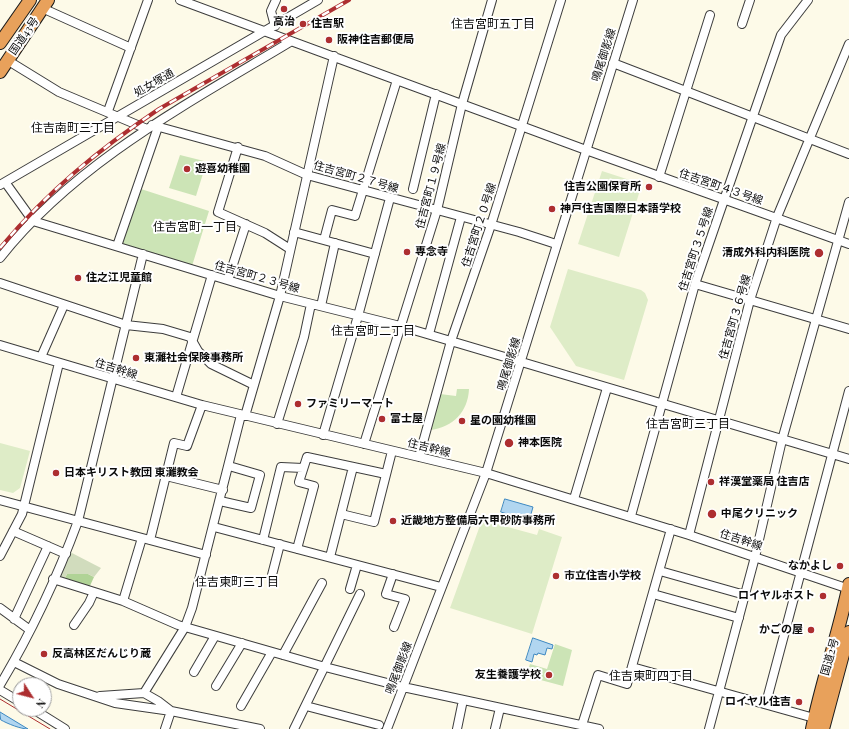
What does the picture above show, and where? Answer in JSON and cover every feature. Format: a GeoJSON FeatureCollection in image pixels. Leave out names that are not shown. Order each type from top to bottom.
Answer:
{"type":"FeatureCollection","features":[{"type":"Feature","properties":{"kind":"highway","name":"国道43号"},"geometry":{"type":"LineString","coordinates":[[0,34],[23,0]]}},
{"type":"Feature","properties":{"kind":"highway"},"geometry":{"type":"LineString","coordinates":[[0,43],[30,0]]}},
{"type":"Feature","properties":{"kind":"highway","name":"国道43号"},"geometry":{"type":"LineString","coordinates":[[0,72],[4,62],[44,3]]}},
{"type":"Feature","properties":{"kind":"highway","name":"国道2号"},"geometry":{"type":"LineString","coordinates":[[813,723],[849,588]]}},
{"type":"Feature","properties":{"kind":"highway","name":"国道2号"},"geometry":{"type":"LineString","coordinates":[[823,729],[849,632]]}},
{"type":"Feature","properties":{"kind":"street"},"geometry":{"type":"LineString","coordinates":[[108,112],[148,0]]}},
{"type":"Feature","properties":{"kind":"street","name":"住吉宮町４３号線"},"geometry":{"type":"LineString","coordinates":[[180,0],[290,42],[334,56],[659,177],[777,217],[849,244]]}},
{"type":"Feature","properties":{"kind":"street"},"geometry":{"type":"LineString","coordinates":[[275,26],[271,12],[276,0]]}},
{"type":"Feature","properties":{"kind":"street","name":"処女塚通"},"geometry":{"type":"LineString","coordinates":[[3,184],[318,0]]}},
{"type":"Feature","properties":{"kind":"street","name":"住吉宮町１９号線"},"geometry":{"type":"LineString","coordinates":[[364,444],[437,210],[462,104],[492,0]]}},
{"type":"Feature","properties":{"kind":"street","name":"住吉宮町２０号線"},"geometry":{"type":"LineString","coordinates":[[418,457],[451,341],[491,225],[561,0]]}},
{"type":"Feature","properties":{"kind":"street","name":"鳴尾御影線"},"geometry":{"type":"LineString","coordinates":[[387,729],[486,474],[522,362],[556,244],[633,0]]}},
{"type":"Feature","properties":{"kind":"street"},"geometry":{"type":"LineString","coordinates":[[742,24],[750,0]]}},
{"type":"Feature","properties":{"kind":"street","name":"住吉宮町３５号線"},"geometry":{"type":"LineString","coordinates":[[631,516],[695,284],[781,35],[808,0]]}},
{"type":"Feature","properties":{"kind":"street"},"geometry":{"type":"LineString","coordinates":[[44,3],[131,48]]}},
{"type":"Feature","properties":{"kind":"street"},"geometry":{"type":"LineString","coordinates":[[659,177],[710,15]]}},
{"type":"Feature","properties":{"kind":"street"},"geometry":{"type":"LineString","coordinates":[[0,258],[34,221],[82,177],[152,127],[290,42]]}},
{"type":"Feature","properties":{"kind":"street","name":"住吉宮町３６号線"},"geometry":{"type":"LineString","coordinates":[[689,535],[750,300],[777,217],[849,44]]}},
{"type":"Feature","properties":{"kind":"street"},"geometry":{"type":"LineString","coordinates":[[144,694],[185,627],[192,608],[243,416],[254,385],[280,296],[334,56]]}},
{"type":"Feature","properties":{"kind":"street","name":"住吉宮町２７号線"},"geometry":{"type":"LineString","coordinates":[[4,62],[59,92],[117,117],[152,127],[238,147],[265,156],[307,175],[556,244]]}},
{"type":"Feature","properties":{"kind":"street"},"geometry":{"type":"LineString","coordinates":[[613,63],[849,154]]}},
{"type":"Feature","properties":{"kind":"street"},"geometry":{"type":"LineString","coordinates":[[324,240],[332,210],[355,216],[397,80]]}},
{"type":"Feature","properties":{"kind":"street"},"geometry":{"type":"LineString","coordinates":[[413,189],[436,94]]}},
{"type":"Feature","properties":{"kind":"street"},"geometry":{"type":"LineString","coordinates":[[117,246],[152,127]]}},
{"type":"Feature","properties":{"kind":"street"},"geometry":{"type":"LineString","coordinates":[[238,147],[218,212],[265,233],[290,249]]}},
{"type":"Feature","properties":{"kind":"street"},"geometry":{"type":"LineString","coordinates":[[3,184],[34,221]]}},
{"type":"Feature","properties":{"kind":"street"},"geometry":{"type":"LineString","coordinates":[[323,435],[358,316],[390,198]]}},
{"type":"Feature","properties":{"kind":"street"},"geometry":{"type":"LineString","coordinates":[[709,729],[756,557],[782,440],[849,202]]}},
{"type":"Feature","properties":{"kind":"street"},"geometry":{"type":"LineString","coordinates":[[429,334],[461,217]]}},
{"type":"Feature","properties":{"kind":"street","name":"住吉宮町２３号線"},"geometry":{"type":"LineString","coordinates":[[34,221],[280,296],[429,334],[849,459]]}},
{"type":"Feature","properties":{"kind":"street"},"geometry":{"type":"LineString","coordinates":[[228,280],[246,224]]}},
{"type":"Feature","properties":{"kind":"street"},"geometry":{"type":"LineString","coordinates":[[294,232],[375,254]]}},
{"type":"Feature","properties":{"kind":"street"},"geometry":{"type":"LineString","coordinates":[[320,306],[335,243]]}},
{"type":"Feature","properties":{"kind":"street"},"geometry":{"type":"LineString","coordinates":[[0,685],[14,662],[30,630],[66,554],[78,521],[143,254]]}},
{"type":"Feature","properties":{"kind":"street"},"geometry":{"type":"LineString","coordinates":[[176,397],[212,275]]}},
{"type":"Feature","properties":{"kind":"street"},"geometry":{"type":"LineString","coordinates":[[0,283],[126,325],[163,329],[190,337],[198,351],[211,364],[254,385]]}},
{"type":"Feature","properties":{"kind":"street"},"geometry":{"type":"LineString","coordinates":[[695,284],[849,329]]}},
{"type":"Feature","properties":{"kind":"street"},"geometry":{"type":"LineString","coordinates":[[277,424],[304,336],[311,304]]}},
{"type":"Feature","properties":{"kind":"street"},"geometry":{"type":"LineString","coordinates":[[40,357],[64,305]]}},
{"type":"Feature","properties":{"kind":"street","name":"住吉幹線"},"geometry":{"type":"LineString","coordinates":[[0,345],[113,380],[202,405],[323,435],[392,450],[486,474],[574,499],[672,529],[849,588]]}},
{"type":"Feature","properties":{"kind":"street"},"geometry":{"type":"LineString","coordinates":[[0,556],[24,506],[59,363]]}},
{"type":"Feature","properties":{"kind":"street"},"geometry":{"type":"LineString","coordinates":[[574,499],[607,388]]}},
{"type":"Feature","properties":{"kind":"street"},"geometry":{"type":"LineString","coordinates":[[766,704],[849,391]]}},
{"type":"Feature","properties":{"kind":"street"},"geometry":{"type":"LineString","coordinates":[[123,601],[146,539],[166,476],[174,443],[187,446],[202,405]]}},
{"type":"Feature","properties":{"kind":"street"},"geometry":{"type":"LineString","coordinates":[[341,514],[374,522],[392,450]]}},
{"type":"Feature","properties":{"kind":"street"},"geometry":{"type":"LineString","coordinates":[[297,548],[314,486],[299,482],[307,457],[386,474]]}},
{"type":"Feature","properties":{"kind":"street"},"geometry":{"type":"LineString","coordinates":[[220,500],[251,508],[260,474],[229,466]]}},
{"type":"Feature","properties":{"kind":"street"},"geometry":{"type":"LineString","coordinates":[[263,540],[281,467],[303,468]]}},
{"type":"Feature","properties":{"kind":"street"},"geometry":{"type":"LineString","coordinates":[[330,557],[353,467]]}},
{"type":"Feature","properties":{"kind":"street"},"geometry":{"type":"LineString","coordinates":[[166,476],[223,490]]}},
{"type":"Feature","properties":{"kind":"street"},"geometry":{"type":"LineString","coordinates":[[0,500],[206,554]]}},
{"type":"Feature","properties":{"kind":"street"},"geometry":{"type":"LineString","coordinates":[[214,527],[441,587]]}},
{"type":"Feature","properties":{"kind":"street"},"geometry":{"type":"LineString","coordinates":[[582,725],[598,675],[627,684],[672,529]]}},
{"type":"Feature","properties":{"kind":"street"},"geometry":{"type":"LineString","coordinates":[[13,531],[66,554]]}},
{"type":"Feature","properties":{"kind":"street"},"geometry":{"type":"LineString","coordinates":[[272,575],[280,544]]}},
{"type":"Feature","properties":{"kind":"street"},"geometry":{"type":"LineString","coordinates":[[14,619],[48,546]]}},
{"type":"Feature","properties":{"kind":"street"},"geometry":{"type":"LineString","coordinates":[[350,589],[357,564]]}},
{"type":"Feature","properties":{"kind":"street"},"geometry":{"type":"LineString","coordinates":[[660,571],[745,595]]}},
{"type":"Feature","properties":{"kind":"street"},"geometry":{"type":"LineString","coordinates":[[393,574],[386,594],[404,599],[394,627]]}},
{"type":"Feature","properties":{"kind":"street"},"geometry":{"type":"LineString","coordinates":[[54,579],[123,601],[185,627],[325,667],[403,687],[599,729]]}},
{"type":"Feature","properties":{"kind":"street"},"geometry":{"type":"LineString","coordinates":[[283,655],[322,583]]}},
{"type":"Feature","properties":{"kind":"street"},"geometry":{"type":"LineString","coordinates":[[74,625],[89,603],[94,592]]}},
{"type":"Feature","properties":{"kind":"street"},"geometry":{"type":"LineString","coordinates":[[294,729],[360,594]]}},
{"type":"Feature","properties":{"kind":"street"},"geometry":{"type":"LineString","coordinates":[[654,594],[739,618]]}},
{"type":"Feature","properties":{"kind":"street"},"geometry":{"type":"LineString","coordinates":[[0,608],[30,630]]}},
{"type":"Feature","properties":{"kind":"street"},"geometry":{"type":"LineString","coordinates":[[194,672],[215,636]]}},
{"type":"Feature","properties":{"kind":"street"},"geometry":{"type":"LineString","coordinates":[[216,686],[242,643]]}},
{"type":"Feature","properties":{"kind":"street"},"geometry":{"type":"LineString","coordinates":[[241,706],[272,652]]}},
{"type":"Feature","properties":{"kind":"street"},"geometry":{"type":"LineString","coordinates":[[14,662],[58,684],[115,703],[171,711],[260,729]]}},
{"type":"Feature","properties":{"kind":"street"},"geometry":{"type":"LineString","coordinates":[[632,666],[766,704],[813,723]]}},
{"type":"Feature","properties":{"kind":"street"},"geometry":{"type":"LineString","coordinates":[[0,690],[12,697]]}},
{"type":"Feature","properties":{"kind":"street"},"geometry":{"type":"LineString","coordinates":[[95,696],[144,694],[158,701],[171,711]]}},
{"type":"Feature","properties":{"kind":"street"},"geometry":{"type":"LineString","coordinates":[[457,729],[463,700]]}},
{"type":"Feature","properties":{"kind":"street"},"geometry":{"type":"LineString","coordinates":[[306,706],[378,725]]}},
{"type":"Feature","properties":{"kind":"street"},"geometry":{"type":"LineString","coordinates":[[495,729],[500,708]]}},
{"type":"Feature","properties":{"kind":"street"},"geometry":{"type":"LineString","coordinates":[[165,729],[171,711]]}},
{"type":"Feature","properties":{"kind":"street"},"geometry":{"type":"LineString","coordinates":[[46,717],[66,729]]}},
{"type":"Feature","properties":{"kind":"green space"},"geometry":{"type":"Polygon","coordinates":[[[180,155],[204,161],[206,164],[196,196],[169,188],[180,155]]]}},
{"type":"Feature","properties":{"kind":"green space"},"geometry":{"type":"Polygon","coordinates":[[[602,171],[642,184],[619,257],[578,244],[602,171]]]}},
{"type":"Feature","properties":{"kind":"green space"},"geometry":{"type":"Polygon","coordinates":[[[141,189],[209,211],[192,266],[125,245],[122,242],[139,191],[141,189]]]}},
{"type":"Feature","properties":{"kind":"green space"},"geometry":{"type":"Polygon","coordinates":[[[568,269],[641,290],[645,293],[648,300],[624,380],[576,366],[550,327],[568,269]]]}},
{"type":"Feature","properties":{"kind":"green space"},"geometry":{"type":"Polygon","coordinates":[[[457,389],[469,389],[466,405],[458,417],[452,422],[446,426],[431,430],[440,394],[456,396],[457,389]]]}},
{"type":"Feature","properties":{"kind":"green space"},"geometry":{"type":"Polygon","coordinates":[[[0,443],[30,451],[20,488],[13,493],[0,490],[0,443]]]}},
{"type":"Feature","properties":{"kind":"green space"},"geometry":{"type":"Polygon","coordinates":[[[482,520],[537,535],[539,529],[562,537],[532,634],[450,608],[482,520]]]}},
{"type":"Feature","properties":{"kind":"green space"},"geometry":{"type":"Polygon","coordinates":[[[70,552],[101,568],[94,577],[88,574],[67,574],[64,580],[57,578],[70,552]]]}},
{"type":"Feature","properties":{"kind":"green space"},"geometry":{"type":"Polygon","coordinates":[[[67,574],[88,574],[94,577],[89,588],[64,580],[67,574]]]}},
{"type":"Feature","properties":{"kind":"green space"},"geometry":{"type":"Polygon","coordinates":[[[555,644],[572,650],[563,686],[537,679],[539,674],[528,670],[530,664],[547,669],[555,644]]]}},
{"type":"Feature","properties":{"kind":"water"},"geometry":{"type":"Polygon","coordinates":[[[505,499],[533,507],[529,521],[501,512],[505,499]]]}},
{"type":"Feature","properties":{"kind":"water"},"geometry":{"type":"Polygon","coordinates":[[[533,638],[553,645],[552,649],[547,648],[545,655],[538,653],[537,655],[534,654],[532,662],[526,660],[533,638]]]}},
{"type":"Feature","properties":{"kind":"water"},"geometry":{"type":"Polygon","coordinates":[[[0,712],[28,729],[14,726],[1,720],[0,712]]]}},
{"type":"Feature","properties":{"kind":"tram line"},"geometry":{"type":"LineString","coordinates":[[0,699],[50,729]]}},
{"type":"Feature","properties":{"kind":"railway"},"geometry":{"type":"LineString","coordinates":[[0,248],[18,227],[55,190],[75,172],[137,124],[159,109],[349,0]]}},
{"type":"Feature","properties":{"kind":"place","name":"高治"},"geometry":{"type":"Point","coordinates":[284,9]}},
{"type":"Feature","properties":{"kind":"place","name":"住吉駅"},"geometry":{"type":"Point","coordinates":[303,24]}},
{"type":"Feature","properties":{"kind":"place","name":"阪神住吉郵便局"},"geometry":{"type":"Point","coordinates":[329,40]}},
{"type":"Feature","properties":{"kind":"place","name":"遊喜幼稚園"},"geometry":{"type":"Point","coordinates":[187,169]}},
{"type":"Feature","properties":{"kind":"place","name":"住吉公園保育所"},"geometry":{"type":"Point","coordinates":[649,187]}},
{"type":"Feature","properties":{"kind":"place","name":"神戸住吉国際日本語学校"},"geometry":{"type":"Point","coordinates":[552,209]}},
{"type":"Feature","properties":{"kind":"place","name":"専念寺"},"geometry":{"type":"Point","coordinates":[407,252]}},
{"type":"Feature","properties":{"kind":"place","name":"清成外科内科医院"},"geometry":{"type":"Point","coordinates":[819,253]}},
{"type":"Feature","properties":{"kind":"place","name":"住之江児童館"},"geometry":{"type":"Point","coordinates":[78,278]}},
{"type":"Feature","properties":{"kind":"place","name":"東灘社会保険事務所"},"geometry":{"type":"Point","coordinates":[136,358]}},
{"type":"Feature","properties":{"kind":"place","name":"ファミリーマート"},"geometry":{"type":"Point","coordinates":[298,404]}},
{"type":"Feature","properties":{"kind":"place","name":"富士屋"},"geometry":{"type":"Point","coordinates":[382,419]}},
{"type":"Feature","properties":{"kind":"place","name":"星の園幼稚園"},"geometry":{"type":"Point","coordinates":[462,421]}},
{"type":"Feature","properties":{"kind":"place","name":"神本医院"},"geometry":{"type":"Point","coordinates":[509,443]}},
{"type":"Feature","properties":{"kind":"place","name":"日本キリスト教団 東灘教会"},"geometry":{"type":"Point","coordinates":[56,473]}},
{"type":"Feature","properties":{"kind":"place","name":"祥漢堂薬局 住吉店"},"geometry":{"type":"Point","coordinates":[711,482]}},
{"type":"Feature","properties":{"kind":"place","name":"中尾クリニック"},"geometry":{"type":"Point","coordinates":[712,514]}},
{"type":"Feature","properties":{"kind":"place","name":"近畿地方整備局六甲砂防事務所"},"geometry":{"type":"Point","coordinates":[393,521]}},
{"type":"Feature","properties":{"kind":"place","name":"なかよし"},"geometry":{"type":"Point","coordinates":[840,566]}},
{"type":"Feature","properties":{"kind":"place","name":"市立住吉小学校"},"geometry":{"type":"Point","coordinates":[556,576]}},
{"type":"Feature","properties":{"kind":"place","name":"ロイヤルホスト"},"geometry":{"type":"Point","coordinates":[823,596]}},
{"type":"Feature","properties":{"kind":"place","name":"かごの屋"},"geometry":{"type":"Point","coordinates":[811,630]}},
{"type":"Feature","properties":{"kind":"place","name":"反高林区だんじり蔵"},"geometry":{"type":"Point","coordinates":[44,654]}},
{"type":"Feature","properties":{"kind":"place","name":"友生養護学校"},"geometry":{"type":"Point","coordinates":[549,675]}},
{"type":"Feature","properties":{"kind":"place","name":"ロイヤル住吉"},"geometry":{"type":"Point","coordinates":[799,702]}},
{"type":"Feature","properties":{"kind":"district","name":"住吉宮町五丁目"},"geometry":{"type":"Point","coordinates":[493,24]}},
{"type":"Feature","properties":{"kind":"district","name":"住吉南町三丁目"},"geometry":{"type":"Point","coordinates":[73,128]}},
{"type":"Feature","properties":{"kind":"district","name":"住吉宮町一丁目"},"geometry":{"type":"Point","coordinates":[195,227]}},
{"type":"Feature","properties":{"kind":"district","name":"住吉宮町二丁目"},"geometry":{"type":"Point","coordinates":[373,331]}},
{"type":"Feature","properties":{"kind":"district","name":"住吉宮町三丁目"},"geometry":{"type":"Point","coordinates":[688,424]}},
{"type":"Feature","properties":{"kind":"district","name":"住吉東町三丁目"},"geometry":{"type":"Point","coordinates":[237,582]}},
{"type":"Feature","properties":{"kind":"district","name":"住吉東町四丁目"},"geometry":{"type":"Point","coordinates":[651,676]}}]}
